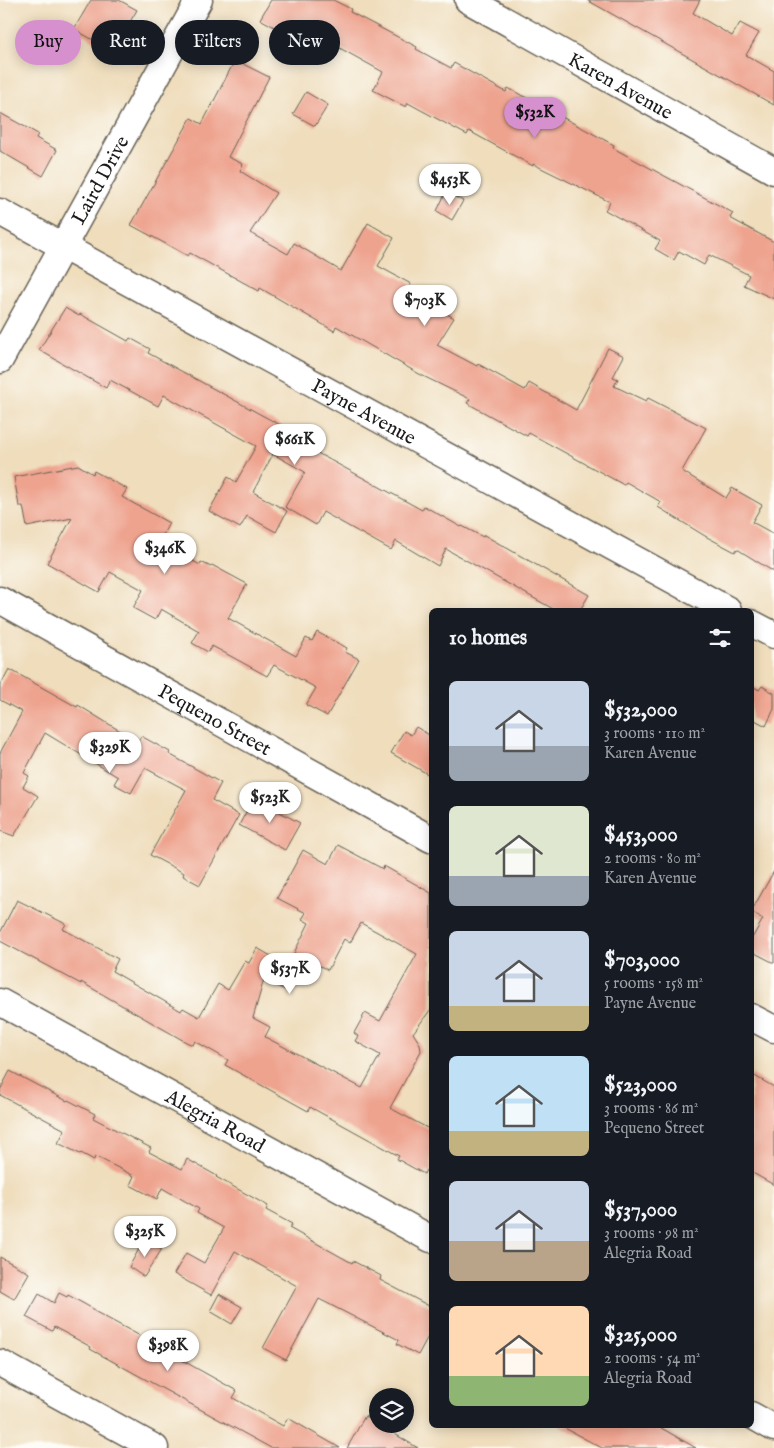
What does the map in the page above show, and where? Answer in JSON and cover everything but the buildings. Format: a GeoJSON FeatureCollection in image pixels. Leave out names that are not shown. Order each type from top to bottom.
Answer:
{"type":"FeatureCollection","features":[{"type":"Feature","properties":{"kind":"street","name":"Laird Drive"},"geometry":{"type":"LineString","coordinates":[[0,360],[200,0]]}},
{"type":"Feature","properties":{"kind":"street","name":"Karen Avenue"},"geometry":{"type":"LineString","coordinates":[[468,0],[774,171]]}},
{"type":"Feature","properties":{"kind":"street","name":"Payne Avenue"},"geometry":{"type":"LineString","coordinates":[[0,212],[724,608]]}},
{"type":"Feature","properties":{"kind":"street","name":"Pequeno Street"},"geometry":{"type":"LineString","coordinates":[[0,600],[429,838]]}},
{"type":"Feature","properties":{"kind":"street"},"geometry":{"type":"LineString","coordinates":[[754,625],[774,635]]}},
{"type":"Feature","properties":{"kind":"street","name":"Alegria Road"},"geometry":{"type":"LineString","coordinates":[[0,1002],[429,1238]]}},
{"type":"Feature","properties":{"kind":"street"},"geometry":{"type":"LineString","coordinates":[[754,1019],[774,1030]]}},
{"type":"Feature","properties":{"kind":"street"},"geometry":{"type":"LineString","coordinates":[[0,1363],[155,1448]]}},
{"type":"Feature","properties":{"kind":"street"},"geometry":{"type":"LineString","coordinates":[[754,1417],[774,1428]]}}]}
